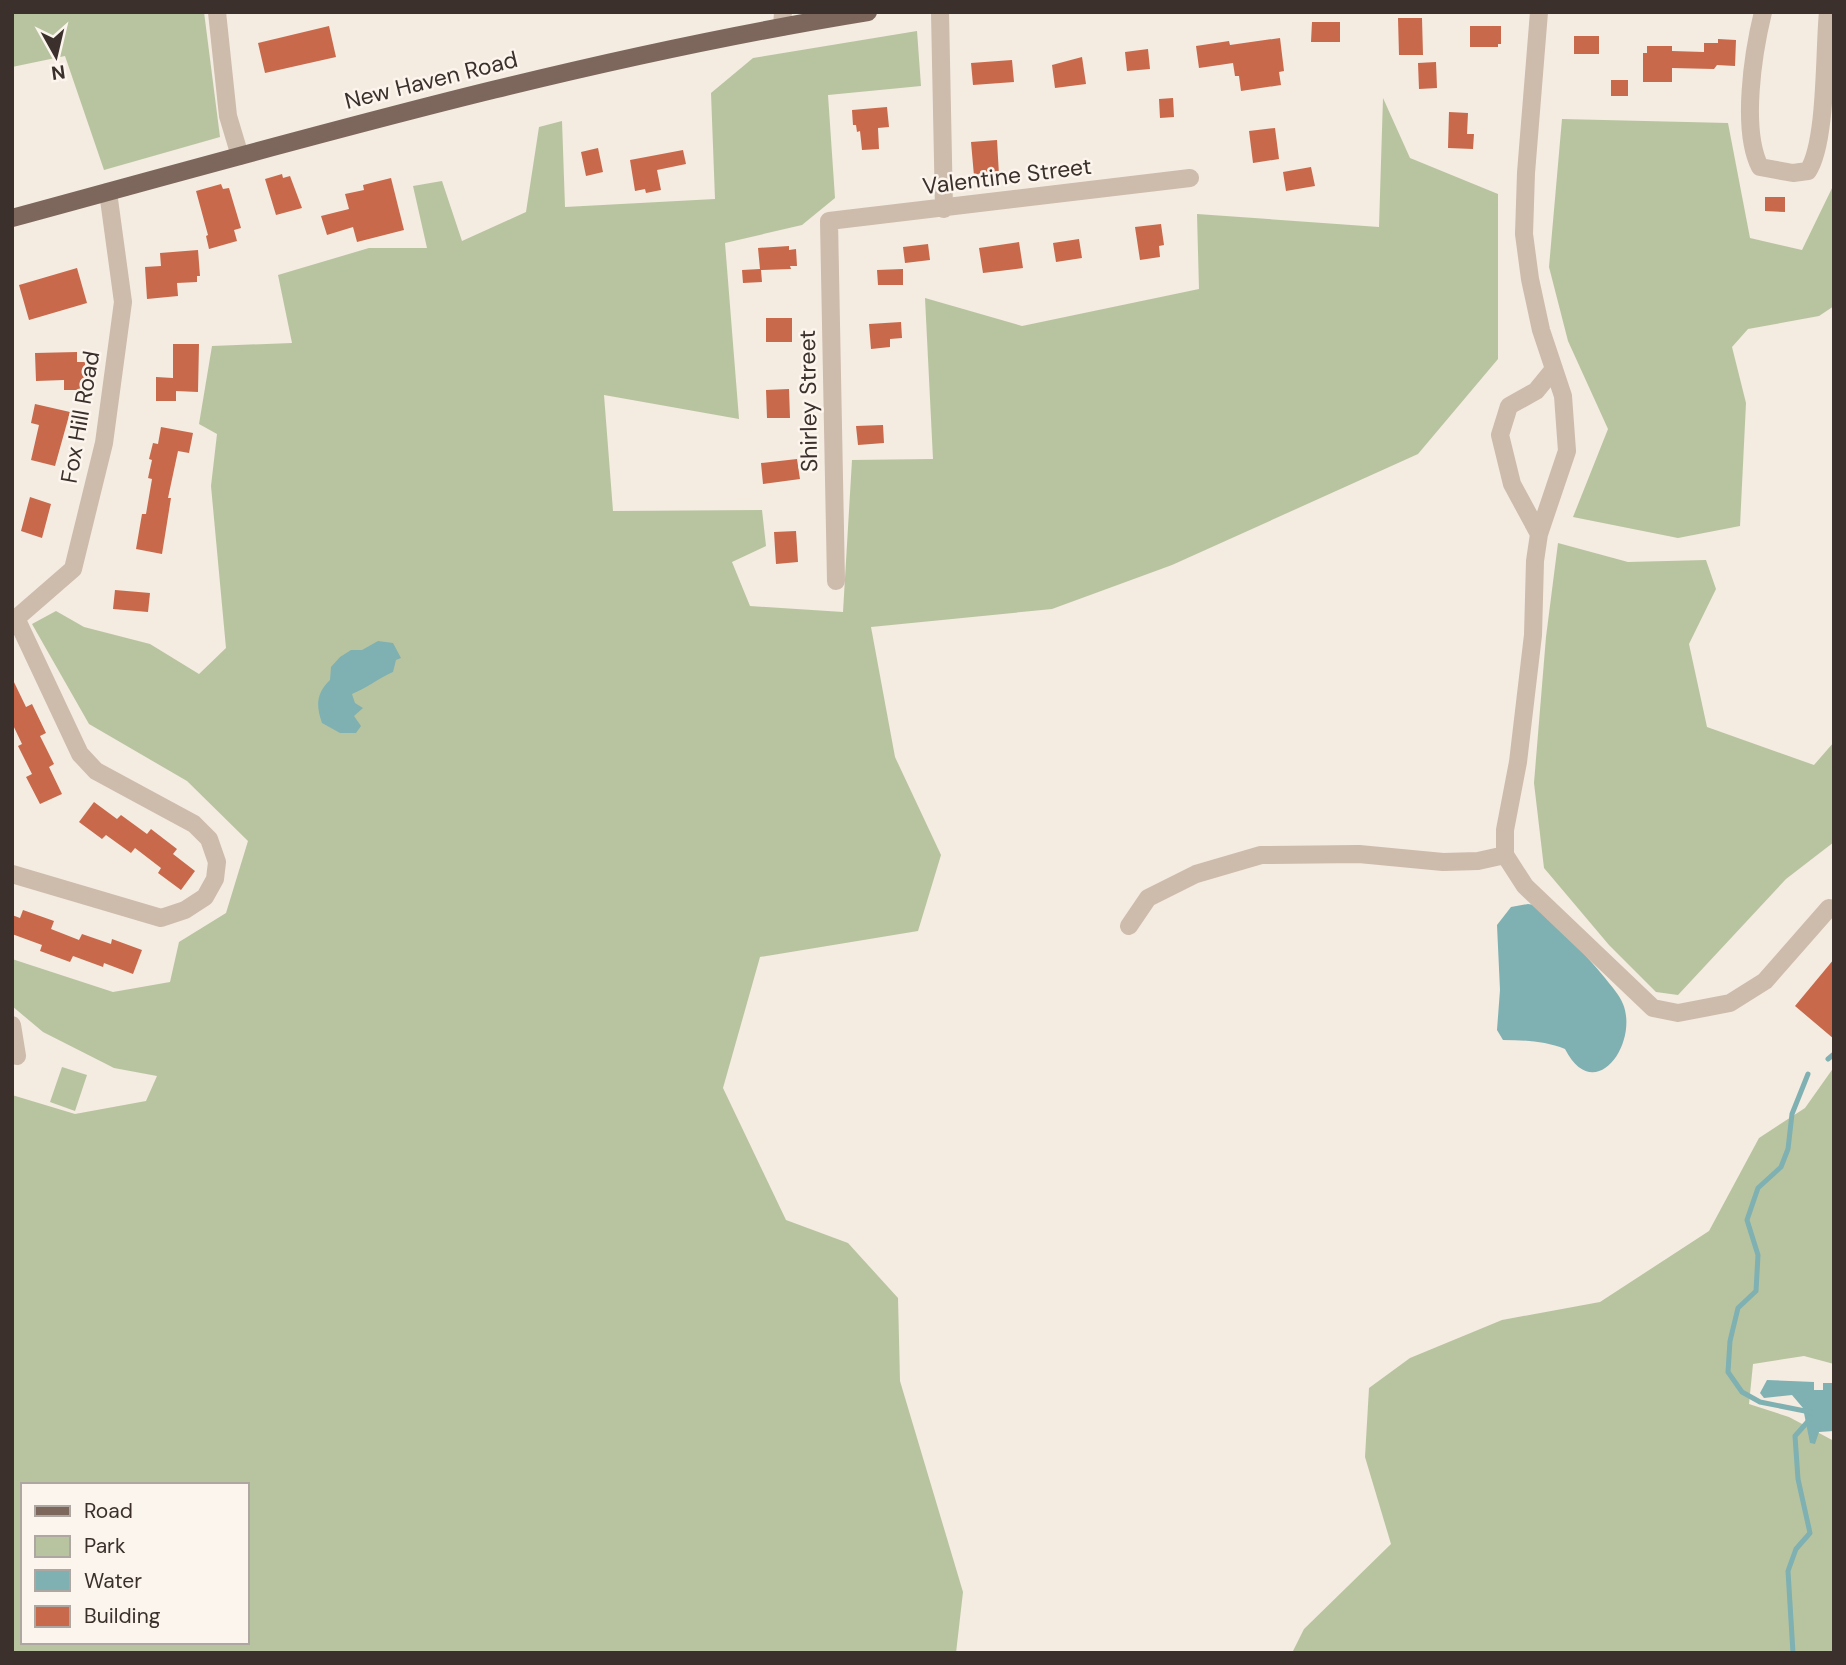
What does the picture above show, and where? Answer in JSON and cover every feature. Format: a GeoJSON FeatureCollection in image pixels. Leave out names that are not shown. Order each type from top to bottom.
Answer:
{"type":"FeatureCollection","features":[{"type":"Feature","properties":{"kind":"main road","name":"New Haven Road"},"geometry":{"type":"LineString","coordinates":[[12,218],[481,92],[783,20],[868,12]]}},
{"type":"Feature","properties":{"kind":"street"},"geometry":{"type":"LineString","coordinates":[[217,12],[228,116],[240,156]]}},
{"type":"Feature","properties":{"kind":"street"},"geometry":{"type":"LineString","coordinates":[[940,12],[944,209]]}},
{"type":"Feature","properties":{"kind":"street"},"geometry":{"type":"LineString","coordinates":[[1539,12],[1524,233],[1538,317],[1563,396],[1567,452],[1539,534],[1535,561],[1533,635],[1518,762],[1505,830],[1505,855],[1525,886],[1653,1008],[1678,1013],[1730,1003],[1765,981],[1829,908]]}},
{"type":"Feature","properties":{"kind":"street"},"geometry":{"type":"LineString","coordinates":[[1763,12],[1750,99],[1755,155],[1760,167],[1793,173],[1808,171],[1815,160],[1828,12]]}},
{"type":"Feature","properties":{"kind":"street","name":"Valentine Street"},"geometry":{"type":"LineString","coordinates":[[829,221],[1190,178]]}},
{"type":"Feature","properties":{"kind":"street","name":"Fox Hill Road"},"geometry":{"type":"LineString","coordinates":[[15,621],[73,569],[104,443],[123,302],[108,192]]}},
{"type":"Feature","properties":{"kind":"street","name":"Shirley Street"},"geometry":{"type":"LineString","coordinates":[[829,221],[835,581]]}},
{"type":"Feature","properties":{"kind":"street"},"geometry":{"type":"LineString","coordinates":[[1539,534],[1512,484],[1500,435],[1509,406],[1536,391],[1554,369]]}},
{"type":"Feature","properties":{"kind":"street"},"geometry":{"type":"LineString","coordinates":[[12,874],[161,918],[185,910],[205,897],[215,879],[217,862],[209,839],[194,824],[96,771],[80,754],[15,621]]}},
{"type":"Feature","properties":{"kind":"street"},"geometry":{"type":"LineString","coordinates":[[1129,926],[1148,898],[1196,874],[1261,855],[1359,854],[1443,862],[1478,861],[1505,855]]}},
{"type":"Feature","properties":{"kind":"street"},"geometry":{"type":"LineString","coordinates":[[12,1025],[18,1056]]}},
{"type":"Feature","properties":{"kind":"green space"},"geometry":{"type":"Polygon","coordinates":[[[12,12],[204,12],[220,137],[104,170],[65,56],[12,67],[12,12]]]}},
{"type":"Feature","properties":{"kind":"green space"},"geometry":{"type":"Polygon","coordinates":[[[917,31],[921,86],[828,95],[835,198],[802,225],[725,243],[739,419],[604,395],[613,511],[762,510],[766,546],[732,562],[750,606],[843,612],[852,460],[933,459],[925,298],[1022,326],[1199,289],[1197,214],[1379,227],[1383,98],[1410,158],[1498,194],[1498,359],[1418,454],[1172,565],[1052,609],[871,627],[895,757],[941,855],[918,931],[760,957],[723,1088],[786,1220],[848,1243],[898,1298],[900,1381],[963,1592],[956,1653],[12,1653],[12,1095],[75,1114],[146,1101],[157,1076],[114,1068],[43,1032],[12,1006],[12,959],[113,992],[170,982],[179,942],[226,913],[248,841],[187,781],[89,724],[32,624],[56,611],[84,627],[150,644],[199,674],[226,648],[211,486],[217,434],[199,424],[212,346],[292,343],[278,275],[369,248],[427,248],[413,186],[442,181],[462,241],[526,212],[539,127],[562,121],[565,207],[715,199],[711,93],[753,58],[917,31]]]}},
{"type":"Feature","properties":{"kind":"green space"},"geometry":{"type":"Polygon","coordinates":[[[1562,119],[1728,123],[1750,238],[1802,250],[1834,184],[1834,306],[1819,316],[1748,329],[1732,347],[1746,403],[1740,526],[1678,538],[1573,517],[1608,429],[1568,341],[1549,267],[1562,119]]]}},
{"type":"Feature","properties":{"kind":"green space"},"geometry":{"type":"Polygon","coordinates":[[[1558,543],[1628,562],[1706,560],[1716,589],[1689,644],[1707,727],[1814,765],[1834,742],[1834,842],[1786,879],[1678,995],[1656,992],[1609,945],[1544,868],[1534,783],[1546,637],[1558,543]]]}},
{"type":"Feature","properties":{"kind":"green space"},"geometry":{"type":"Polygon","coordinates":[[[62,1067],[87,1075],[75,1111],[50,1102],[62,1067]]]}},
{"type":"Feature","properties":{"kind":"green space"},"geometry":{"type":"Polygon","coordinates":[[[1834,1067],[1834,1364],[1804,1356],[1753,1364],[1749,1404],[1789,1417],[1834,1441],[1834,1653],[1292,1653],[1304,1629],[1391,1544],[1365,1457],[1369,1388],[1410,1358],[1502,1320],[1600,1302],[1709,1231],[1759,1138],[1805,1108],[1834,1067]]]}},
{"type":"Feature","properties":{"kind":"water"},"geometry":{"type":"Polygon","coordinates":[[[378,641],[393,643],[401,658],[396,660],[393,672],[352,694],[355,703],[363,708],[354,716],[361,726],[356,733],[340,733],[322,723],[319,711],[320,695],[330,680],[331,667],[351,650],[362,650],[378,641]]]}},
{"type":"Feature","properties":{"kind":"water"},"geometry":{"type":"Polygon","coordinates":[[[1534,905],[1579,949],[1597,968],[1623,1004],[1625,1036],[1620,1051],[1601,1071],[1589,1072],[1577,1065],[1565,1049],[1534,1042],[1503,1040],[1497,1030],[1500,990],[1497,925],[1511,907],[1534,905]]]}},
{"type":"Feature","properties":{"kind":"water"},"geometry":{"type":"Polygon","coordinates":[[[1767,1380],[1814,1382],[1814,1390],[1823,1390],[1823,1383],[1834,1383],[1834,1431],[1819,1432],[1815,1444],[1810,1443],[1803,1408],[1792,1395],[1764,1398],[1760,1393],[1767,1380]]]}},
{"type":"Feature","properties":{"kind":"building"},"geometry":{"type":"Polygon","coordinates":[[[1398,18],[1422,18],[1423,55],[1399,55],[1398,18]]]}},
{"type":"Feature","properties":{"kind":"building"},"geometry":{"type":"Polygon","coordinates":[[[1312,22],[1340,22],[1340,42],[1311,42],[1312,22]]]}},
{"type":"Feature","properties":{"kind":"building"},"geometry":{"type":"Polygon","coordinates":[[[329,26],[336,57],[265,73],[258,43],[329,26]]]}},
{"type":"Feature","properties":{"kind":"building"},"geometry":{"type":"Polygon","coordinates":[[[1470,26],[1501,26],[1501,44],[1498,44],[1498,47],[1470,47],[1470,26]]]}},
{"type":"Feature","properties":{"kind":"building"},"geometry":{"type":"Polygon","coordinates":[[[1574,36],[1599,36],[1599,54],[1574,54],[1574,36]]]}},
{"type":"Feature","properties":{"kind":"building"},"geometry":{"type":"Polygon","coordinates":[[[1280,38],[1284,71],[1279,72],[1281,85],[1241,91],[1239,76],[1235,76],[1233,63],[1199,68],[1196,46],[1229,41],[1230,45],[1280,38]]]}},
{"type":"Feature","properties":{"kind":"building"},"geometry":{"type":"Polygon","coordinates":[[[1718,39],[1736,40],[1735,66],[1717,65],[1714,69],[1672,68],[1672,82],[1643,82],[1643,53],[1647,53],[1647,46],[1672,46],[1672,51],[1704,52],[1704,43],[1718,43],[1718,39]]]}},
{"type":"Feature","properties":{"kind":"building"},"geometry":{"type":"Polygon","coordinates":[[[1148,49],[1150,69],[1127,71],[1125,52],[1148,49]]]}},
{"type":"Feature","properties":{"kind":"building"},"geometry":{"type":"Polygon","coordinates":[[[1082,57],[1086,84],[1055,88],[1052,65],[1082,57]]]}},
{"type":"Feature","properties":{"kind":"building"},"geometry":{"type":"Polygon","coordinates":[[[1012,60],[1014,82],[973,85],[971,63],[1012,60]]]}},
{"type":"Feature","properties":{"kind":"building"},"geometry":{"type":"Polygon","coordinates":[[[1436,62],[1437,88],[1419,89],[1418,63],[1436,62]]]}},
{"type":"Feature","properties":{"kind":"building"},"geometry":{"type":"Polygon","coordinates":[[[1611,80],[1628,80],[1628,96],[1611,96],[1611,80]]]}},
{"type":"Feature","properties":{"kind":"building"},"geometry":{"type":"Polygon","coordinates":[[[1173,98],[1174,117],[1160,118],[1159,99],[1173,98]]]}},
{"type":"Feature","properties":{"kind":"building"},"geometry":{"type":"Polygon","coordinates":[[[887,107],[889,127],[878,128],[879,149],[862,150],[860,131],[857,132],[856,125],[853,125],[852,110],[887,107]]]}},
{"type":"Feature","properties":{"kind":"building"},"geometry":{"type":"Polygon","coordinates":[[[1449,112],[1468,113],[1467,134],[1474,134],[1473,149],[1448,148],[1449,112]]]}},
{"type":"Feature","properties":{"kind":"building"},"geometry":{"type":"Polygon","coordinates":[[[1275,128],[1279,159],[1253,163],[1249,131],[1275,128]]]}},
{"type":"Feature","properties":{"kind":"building"},"geometry":{"type":"Polygon","coordinates":[[[997,140],[999,175],[974,176],[971,142],[997,140]]]}},
{"type":"Feature","properties":{"kind":"building"},"geometry":{"type":"Polygon","coordinates":[[[598,148],[603,172],[586,176],[581,152],[598,148]]]}},
{"type":"Feature","properties":{"kind":"building"},"geometry":{"type":"Polygon","coordinates":[[[683,150],[686,164],[657,170],[661,190],[646,193],[645,189],[635,191],[630,160],[683,150]]]}},
{"type":"Feature","properties":{"kind":"building"},"geometry":{"type":"Polygon","coordinates":[[[1311,167],[1315,186],[1286,191],[1283,172],[1311,167]]]}},
{"type":"Feature","properties":{"kind":"building"},"geometry":{"type":"Polygon","coordinates":[[[282,174],[283,178],[290,176],[302,208],[276,215],[265,179],[282,174]]]}},
{"type":"Feature","properties":{"kind":"building"},"geometry":{"type":"Polygon","coordinates":[[[391,178],[404,230],[357,242],[353,227],[327,235],[321,216],[349,209],[345,194],[364,190],[363,185],[391,178]]]}},
{"type":"Feature","properties":{"kind":"building"},"geometry":{"type":"Polygon","coordinates":[[[221,184],[223,189],[229,188],[241,228],[234,230],[237,241],[209,249],[196,191],[221,184]]]}},
{"type":"Feature","properties":{"kind":"building"},"geometry":{"type":"Polygon","coordinates":[[[1765,197],[1785,197],[1785,212],[1765,211],[1765,197]]]}},
{"type":"Feature","properties":{"kind":"building"},"geometry":{"type":"Polygon","coordinates":[[[1161,224],[1164,245],[1159,246],[1160,257],[1140,260],[1135,227],[1161,224]]]}},
{"type":"Feature","properties":{"kind":"building"},"geometry":{"type":"Polygon","coordinates":[[[1079,239],[1082,258],[1056,262],[1053,243],[1079,239]]]}},
{"type":"Feature","properties":{"kind":"building"},"geometry":{"type":"Polygon","coordinates":[[[1019,242],[1023,268],[983,273],[979,248],[1019,242]]]}},
{"type":"Feature","properties":{"kind":"building"},"geometry":{"type":"Polygon","coordinates":[[[928,244],[930,260],[905,263],[903,247],[928,244]]]}},
{"type":"Feature","properties":{"kind":"building"},"geometry":{"type":"Polygon","coordinates":[[[789,246],[789,250],[796,249],[797,266],[790,266],[791,269],[761,270],[762,282],[743,283],[742,270],[760,269],[758,248],[789,246]]]}},
{"type":"Feature","properties":{"kind":"building"},"geometry":{"type":"Polygon","coordinates":[[[198,250],[200,276],[197,276],[197,282],[177,283],[178,296],[147,299],[145,267],[161,266],[160,253],[198,250]]]}},
{"type":"Feature","properties":{"kind":"building"},"geometry":{"type":"Polygon","coordinates":[[[77,268],[87,303],[29,320],[19,285],[77,268]]]}},
{"type":"Feature","properties":{"kind":"building"},"geometry":{"type":"Polygon","coordinates":[[[903,269],[903,285],[878,285],[877,270],[903,269]]]}},
{"type":"Feature","properties":{"kind":"building"},"geometry":{"type":"Polygon","coordinates":[[[766,318],[792,318],[792,342],[766,342],[766,318]]]}},
{"type":"Feature","properties":{"kind":"building"},"geometry":{"type":"Polygon","coordinates":[[[901,322],[902,338],[890,339],[890,347],[871,349],[869,324],[901,322]]]}},
{"type":"Feature","properties":{"kind":"building"},"geometry":{"type":"Polygon","coordinates":[[[173,344],[199,344],[198,392],[176,391],[176,401],[156,401],[156,377],[173,378],[173,344]]]}},
{"type":"Feature","properties":{"kind":"building"},"geometry":{"type":"Polygon","coordinates":[[[77,352],[77,362],[85,362],[85,390],[64,390],[64,380],[36,381],[35,353],[77,352]]]}},
{"type":"Feature","properties":{"kind":"building"},"geometry":{"type":"Polygon","coordinates":[[[789,389],[790,418],[767,418],[766,390],[789,389]]]}},
{"type":"Feature","properties":{"kind":"building"},"geometry":{"type":"Polygon","coordinates":[[[35,404],[70,412],[55,466],[31,460],[39,425],[31,423],[35,404]]]}},
{"type":"Feature","properties":{"kind":"building"},"geometry":{"type":"Polygon","coordinates":[[[883,425],[884,443],[858,445],[856,426],[883,425]]]}},
{"type":"Feature","properties":{"kind":"building"},"geometry":{"type":"Polygon","coordinates":[[[161,427],[193,433],[189,453],[178,451],[168,498],[171,498],[162,554],[136,549],[152,479],[148,478],[152,460],[149,459],[153,443],[158,444],[161,427]]]}},
{"type":"Feature","properties":{"kind":"building"},"geometry":{"type":"Polygon","coordinates":[[[797,459],[800,479],[763,484],[761,463],[797,459]]]}},
{"type":"Feature","properties":{"kind":"building"},"geometry":{"type":"Polygon","coordinates":[[[30,497],[51,504],[42,538],[21,531],[30,497]]]}},
{"type":"Feature","properties":{"kind":"building"},"geometry":{"type":"Polygon","coordinates":[[[796,531],[798,562],[776,564],[774,532],[796,531]]]}},
{"type":"Feature","properties":{"kind":"building"},"geometry":{"type":"Polygon","coordinates":[[[115,590],[150,593],[148,612],[113,609],[115,590]]]}},
{"type":"Feature","properties":{"kind":"building"},"geometry":{"type":"Polygon","coordinates":[[[12,678],[26,707],[32,704],[46,733],[40,736],[54,764],[49,767],[62,794],[40,804],[26,777],[32,774],[18,746],[22,744],[12,723],[12,678]]]}},
{"type":"Feature","properties":{"kind":"building"},"geometry":{"type":"Polygon","coordinates":[[[94,802],[117,819],[121,815],[147,834],[151,829],[177,849],[173,854],[195,871],[181,890],[158,873],[161,868],[135,848],[131,853],[106,835],[102,839],[79,822],[94,802]]]}},
{"type":"Feature","properties":{"kind":"building"},"geometry":{"type":"Polygon","coordinates":[[[23,910],[54,921],[51,929],[79,940],[82,934],[111,944],[112,939],[142,950],[133,974],[104,963],[103,967],[73,956],[70,962],[40,951],[42,945],[12,934],[12,915],[20,918],[23,910]]]}},
{"type":"Feature","properties":{"kind":"building"},"geometry":{"type":"Polygon","coordinates":[[[1834,959],[1834,1039],[1795,1006],[1834,959]]]}},
{"type":"Feature","properties":{"kind":"waterway"},"geometry":{"type":"LineString","coordinates":[[1828,1059],[1834,1054]]}},
{"type":"Feature","properties":{"kind":"waterway"},"geometry":{"type":"LineString","coordinates":[[1808,1074],[1792,1114],[1788,1149],[1781,1167],[1758,1188],[1747,1220],[1758,1255],[1756,1291],[1738,1308],[1730,1341],[1728,1372],[1742,1392],[1760,1402],[1810,1412]]}},
{"type":"Feature","properties":{"kind":"waterway"},"geometry":{"type":"LineString","coordinates":[[1793,1653],[1788,1571],[1796,1549],[1810,1533],[1798,1479],[1795,1436],[1811,1418]]}}]}
